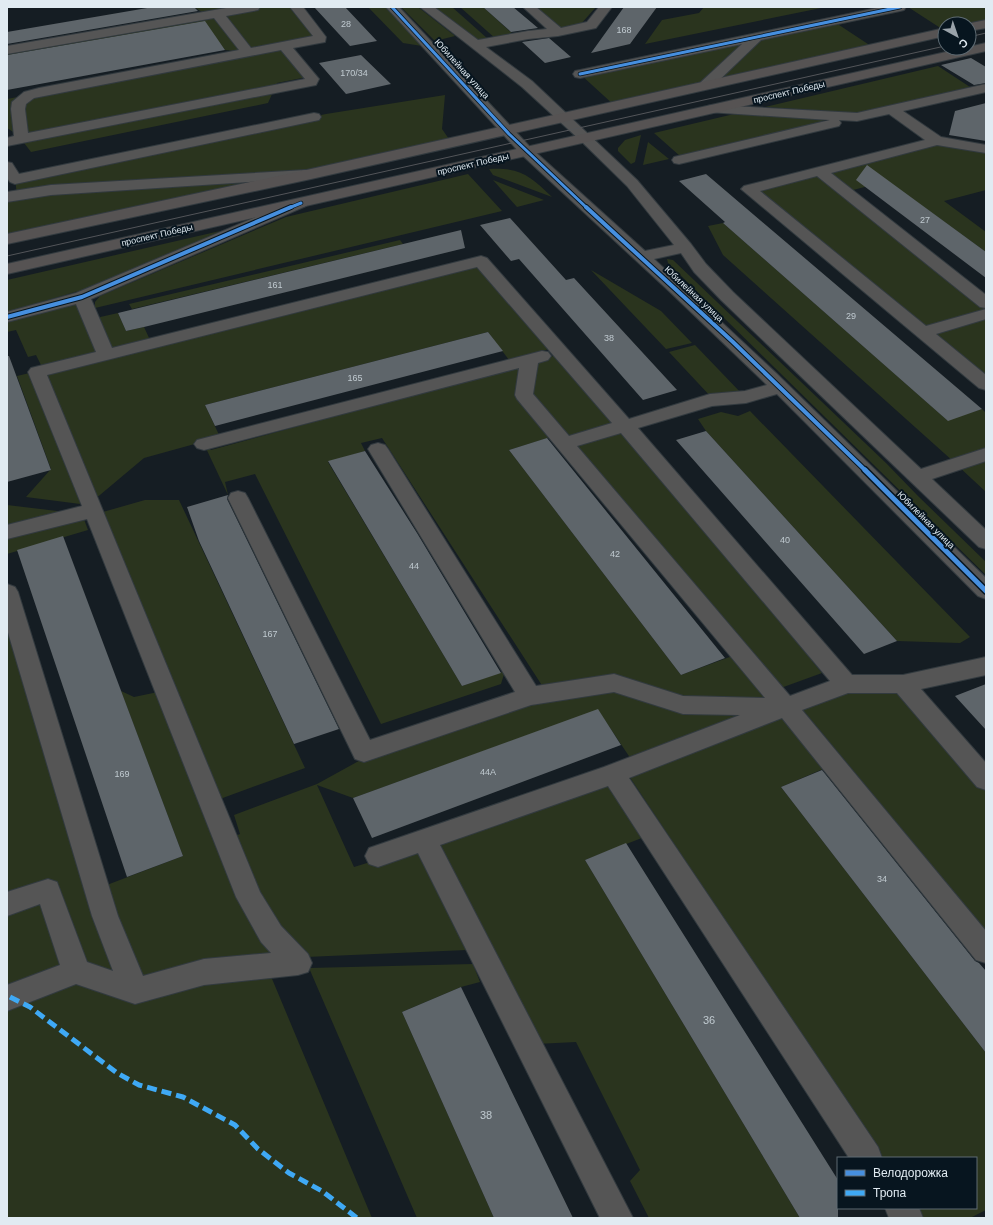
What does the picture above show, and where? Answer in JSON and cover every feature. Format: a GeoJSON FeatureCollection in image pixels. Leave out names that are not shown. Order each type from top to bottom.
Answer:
{"type":"FeatureCollection","features":[{"type":"Feature","properties":{"kind":"main road"},"geometry":{"type":"LineString","coordinates":[[7,239],[311,174],[937,34]]}},
{"type":"Feature","properties":{"kind":"main road","name":"проспект Победы"},"geometry":{"type":"LineString","coordinates":[[7,269],[986,47]]}},
{"type":"Feature","properties":{"kind":"street"},"geometry":{"type":"LineString","coordinates":[[7,50],[254,7]]}},
{"type":"Feature","properties":{"kind":"street"},"geometry":{"type":"LineString","coordinates":[[22,139],[18,109],[19,102],[29,95],[285,47],[320,39],[296,7]]}},
{"type":"Feature","properties":{"kind":"street","name":"Юбилейная улица"},"geometry":{"type":"LineString","coordinates":[[392,7],[430,45],[505,130],[527,152],[574,197],[642,257],[780,387],[986,591]]}},
{"type":"Feature","properties":{"kind":"street","name":"Юбилейная улица"},"geometry":{"type":"LineString","coordinates":[[426,7],[459,42],[526,84],[586,138],[632,183],[685,247],[700,268],[986,542]]}},
{"type":"Feature","properties":{"kind":"street"},"geometry":{"type":"LineString","coordinates":[[530,7],[558,32]]}},
{"type":"Feature","properties":{"kind":"street"},"geometry":{"type":"LineString","coordinates":[[430,45],[558,32],[591,25],[606,7]]}},
{"type":"Feature","properties":{"kind":"street"},"geometry":{"type":"LineString","coordinates":[[580,74],[900,7]]}},
{"type":"Feature","properties":{"kind":"street"},"geometry":{"type":"LineString","coordinates":[[217,13],[248,53]]}},
{"type":"Feature","properties":{"kind":"street"},"geometry":{"type":"LineString","coordinates":[[706,86],[757,37]]}},
{"type":"Feature","properties":{"kind":"street"},"geometry":{"type":"LineString","coordinates":[[7,142],[294,98],[306,84],[311,82],[312,79],[285,47]]}},
{"type":"Feature","properties":{"kind":"street"},"geometry":{"type":"LineString","coordinates":[[679,160],[857,117],[986,88]]}},
{"type":"Feature","properties":{"kind":"street"},"geometry":{"type":"LineString","coordinates":[[7,166],[14,180],[314,117],[294,98]]}},
{"type":"Feature","properties":{"kind":"street"},"geometry":{"type":"LineString","coordinates":[[714,109],[857,117]]}},
{"type":"Feature","properties":{"kind":"street"},"geometry":{"type":"LineString","coordinates":[[892,109],[937,141]]}},
{"type":"Feature","properties":{"kind":"street"},"geometry":{"type":"LineString","coordinates":[[986,149],[937,141],[749,189],[986,384]]}},
{"type":"Feature","properties":{"kind":"street"},"geometry":{"type":"LineString","coordinates":[[820,171],[986,303]]}},
{"type":"Feature","properties":{"kind":"street"},"geometry":{"type":"LineString","coordinates":[[7,197],[51,190],[311,174]]}},
{"type":"Feature","properties":{"kind":"street"},"geometry":{"type":"LineString","coordinates":[[7,317],[82,297],[301,203]]}},
{"type":"Feature","properties":{"kind":"street"},"geometry":{"type":"LineString","coordinates":[[642,257],[685,247]]}},
{"type":"Feature","properties":{"kind":"street"},"geometry":{"type":"LineString","coordinates":[[7,998],[76,971],[135,991],[204,972],[298,963],[271,934],[249,897],[94,510],[34,365],[106,355],[481,261],[560,350],[846,684]]}},
{"type":"Feature","properties":{"kind":"street"},"geometry":{"type":"LineString","coordinates":[[82,297],[106,355]]}},
{"type":"Feature","properties":{"kind":"street"},"geometry":{"type":"LineString","coordinates":[[923,332],[986,314]]}},
{"type":"Feature","properties":{"kind":"street"},"geometry":{"type":"LineString","coordinates":[[204,444],[560,350]]}},
{"type":"Feature","properties":{"kind":"street"},"geometry":{"type":"LineString","coordinates":[[529,359],[524,395],[786,707],[986,951]]}},
{"type":"Feature","properties":{"kind":"street"},"geometry":{"type":"LineString","coordinates":[[564,443],[710,400],[746,396],[780,387]]}},
{"type":"Feature","properties":{"kind":"street"},"geometry":{"type":"LineString","coordinates":[[378,449],[530,696]]}},
{"type":"Feature","properties":{"kind":"street"},"geometry":{"type":"LineString","coordinates":[[919,477],[986,454]]}},
{"type":"Feature","properties":{"kind":"street"},"geometry":{"type":"LineString","coordinates":[[238,498],[364,752],[530,696],[614,683],[683,705],[786,707]]}},
{"type":"Feature","properties":{"kind":"street"},"geometry":{"type":"LineString","coordinates":[[7,532],[94,510]]}},
{"type":"Feature","properties":{"kind":"street"},"geometry":{"type":"LineString","coordinates":[[7,592],[105,916],[135,991]]}},
{"type":"Feature","properties":{"kind":"street"},"geometry":{"type":"LineString","coordinates":[[378,856],[613,774],[846,684],[903,684],[986,666]]}},
{"type":"Feature","properties":{"kind":"street"},"geometry":{"type":"LineString","coordinates":[[903,684],[986,780]]}},
{"type":"Feature","properties":{"kind":"street"},"geometry":{"type":"LineString","coordinates":[[613,774],[866,1157]]}},
{"type":"Feature","properties":{"kind":"street"},"geometry":{"type":"LineString","coordinates":[[424,840],[617,1218]]}},
{"type":"Feature","properties":{"kind":"street"},"geometry":{"type":"LineString","coordinates":[[7,904],[48,890],[76,971]]}},
{"type":"Feature","properties":{"kind":"street"},"geometry":{"type":"LineString","coordinates":[[902,1209],[907,1218]]}},
{"type":"Feature","properties":{"kind":"green space"},"geometry":{"type":"Polygon","coordinates":[[[194,7],[289,7],[316,39],[285,45],[312,76],[277,83],[268,103],[31,152],[18,135],[7,128],[7,99],[246,54],[245,52],[225,50],[218,41],[7,78],[7,51],[205,14],[194,7]]]}},
{"type":"Feature","properties":{"kind":"green space"},"geometry":{"type":"Polygon","coordinates":[[[368,7],[385,7],[422,46],[403,43],[368,7]]]}},
{"type":"Feature","properties":{"kind":"green space"},"geometry":{"type":"Polygon","coordinates":[[[401,7],[418,7],[455,36],[435,41],[401,7]]]}},
{"type":"Feature","properties":{"kind":"green space"},"geometry":{"type":"Polygon","coordinates":[[[432,7],[452,7],[488,39],[477,42],[432,7]]]}},
{"type":"Feature","properties":{"kind":"green space"},"geometry":{"type":"Polygon","coordinates":[[[460,7],[483,7],[514,35],[496,39],[460,7]]]}},
{"type":"Feature","properties":{"kind":"green space"},"geometry":{"type":"Polygon","coordinates":[[[545,7],[596,7],[580,25],[558,29],[535,9],[545,7]]]}},
{"type":"Feature","properties":{"kind":"green space"},"geometry":{"type":"Polygon","coordinates":[[[704,7],[826,7],[645,44],[662,20],[699,13],[704,7]]]}},
{"type":"Feature","properties":{"kind":"green space"},"geometry":{"type":"Polygon","coordinates":[[[908,7],[986,7],[986,24],[977,24],[977,16],[937,16],[937,26],[908,7]]]}},
{"type":"Feature","properties":{"kind":"green space"},"geometry":{"type":"Polygon","coordinates":[[[833,21],[874,48],[615,106],[580,74],[833,21]]]}},
{"type":"Feature","properties":{"kind":"green space"},"geometry":{"type":"Polygon","coordinates":[[[938,66],[970,87],[858,113],[765,107],[938,66]]]}},
{"type":"Feature","properties":{"kind":"green space"},"geometry":{"type":"Polygon","coordinates":[[[445,95],[442,129],[451,142],[7,239],[7,197],[17,195],[15,179],[326,114],[445,95]]]}},
{"type":"Feature","properties":{"kind":"green space"},"geometry":{"type":"Polygon","coordinates":[[[734,114],[818,119],[825,121],[680,156],[654,133],[734,114]]]}},
{"type":"Feature","properties":{"kind":"green space"},"geometry":{"type":"Polygon","coordinates":[[[641,135],[635,162],[631,164],[618,151],[618,148],[625,140],[641,135]]]}},
{"type":"Feature","properties":{"kind":"green space"},"geometry":{"type":"Polygon","coordinates":[[[648,142],[669,159],[643,165],[648,142]]]}},
{"type":"Feature","properties":{"kind":"green space"},"geometry":{"type":"Polygon","coordinates":[[[939,144],[986,152],[986,190],[944,201],[986,232],[986,252],[888,181],[853,190],[829,172],[939,144]]]}},
{"type":"Feature","properties":{"kind":"green space"},"geometry":{"type":"Polygon","coordinates":[[[489,169],[509,170],[525,175],[538,184],[552,197],[493,175],[489,169]]]}},
{"type":"Feature","properties":{"kind":"green space"},"geometry":{"type":"Polygon","coordinates":[[[820,173],[986,305],[986,381],[755,190],[820,173]]]}},
{"type":"Feature","properties":{"kind":"green space"},"geometry":{"type":"Polygon","coordinates":[[[468,174],[502,211],[95,308],[95,302],[100,296],[286,217],[468,174]]]}},
{"type":"Feature","properties":{"kind":"green space"},"geometry":{"type":"Polygon","coordinates":[[[493,180],[544,200],[517,207],[493,180]]]}},
{"type":"Feature","properties":{"kind":"green space"},"geometry":{"type":"Polygon","coordinates":[[[723,223],[947,420],[982,409],[986,413],[986,452],[954,462],[723,255],[708,226],[723,223]]]}},
{"type":"Feature","properties":{"kind":"green space"},"geometry":{"type":"Polygon","coordinates":[[[220,231],[82,290],[7,312],[7,280],[220,231]]]}},
{"type":"Feature","properties":{"kind":"green space"},"geometry":{"type":"Polygon","coordinates":[[[400,240],[403,244],[132,309],[129,304],[400,240]]]}},
{"type":"Feature","properties":{"kind":"green space"},"geometry":{"type":"Polygon","coordinates":[[[667,259],[673,260],[886,463],[986,562],[986,575],[668,263],[667,259]]]}},
{"type":"Feature","properties":{"kind":"green space"},"geometry":{"type":"Polygon","coordinates":[[[480,265],[553,348],[509,360],[488,332],[205,405],[220,437],[144,458],[88,505],[26,497],[51,469],[17,376],[480,265]]]}},
{"type":"Feature","properties":{"kind":"green space"},"geometry":{"type":"Polygon","coordinates":[[[591,270],[661,311],[692,343],[666,349],[591,270]]]}},
{"type":"Feature","properties":{"kind":"green space"},"geometry":{"type":"Polygon","coordinates":[[[82,297],[87,320],[118,313],[126,331],[144,327],[150,340],[42,367],[36,355],[28,357],[16,330],[7,332],[7,317],[82,297]]]}},
{"type":"Feature","properties":{"kind":"green space"},"geometry":{"type":"Polygon","coordinates":[[[695,345],[743,395],[712,398],[669,352],[695,345]]]}},
{"type":"Feature","properties":{"kind":"green space"},"geometry":{"type":"Polygon","coordinates":[[[557,355],[819,658],[812,661],[822,673],[778,689],[564,433],[509,450],[681,675],[735,655],[772,700],[685,698],[615,675],[543,687],[382,438],[361,443],[365,451],[328,462],[462,686],[505,671],[501,684],[381,724],[255,474],[225,482],[228,495],[204,444],[211,450],[557,355]]]}},
{"type":"Feature","properties":{"kind":"green space"},"geometry":{"type":"Polygon","coordinates":[[[750,411],[970,637],[960,643],[897,641],[706,431],[698,419],[721,412],[738,416],[750,411]]]}},
{"type":"Feature","properties":{"kind":"green space"},"geometry":{"type":"Polygon","coordinates":[[[986,456],[986,492],[958,466],[986,456]]]}},
{"type":"Feature","properties":{"kind":"green space"},"geometry":{"type":"Polygon","coordinates":[[[145,500],[179,500],[305,768],[220,799],[103,512],[145,500]]]}},
{"type":"Feature","properties":{"kind":"green space"},"geometry":{"type":"Polygon","coordinates":[[[7,505],[82,514],[88,530],[7,554],[7,505]]]}},
{"type":"Feature","properties":{"kind":"green space"},"geometry":{"type":"Polygon","coordinates":[[[7,607],[91,891],[183,856],[121,691],[134,697],[158,692],[220,842],[240,834],[234,815],[317,784],[366,757],[532,702],[614,687],[784,715],[823,769],[781,787],[986,1053],[986,1210],[970,1218],[923,1218],[917,1209],[977,1209],[977,1157],[882,1157],[629,776],[639,771],[598,710],[353,798],[317,785],[354,867],[416,848],[467,950],[306,957],[270,974],[372,1218],[7,1218],[7,607]]]}},
{"type":"Feature","properties":{"kind":"green space"},"geometry":{"type":"Polygon","coordinates":[[[850,692],[901,693],[986,792],[986,931],[803,710],[850,692]]]}},
{"type":"Feature","properties":{"kind":"green space"},"geometry":{"type":"Polygon","coordinates":[[[610,782],[647,836],[585,860],[800,1218],[649,1218],[630,1181],[640,1170],[576,1042],[536,1044],[436,842],[610,782]]]}},
{"type":"Feature","properties":{"kind":"green space"},"geometry":{"type":"Polygon","coordinates":[[[473,964],[480,982],[461,987],[402,1012],[494,1218],[417,1218],[309,968],[473,964]]]}},
{"type":"Feature","properties":{"kind":"building"},"geometry":{"type":"Polygon","coordinates":[[[153,7],[194,7],[198,11],[7,44],[7,32],[153,7]]]}},
{"type":"Feature","properties":{"kind":"building"},"geometry":{"type":"Polygon","coordinates":[[[314,7],[345,7],[377,41],[350,46],[314,7]]]}},
{"type":"Feature","properties":{"kind":"building"},"geometry":{"type":"Polygon","coordinates":[[[483,7],[513,7],[538,28],[511,32],[483,7]]]}},
{"type":"Feature","properties":{"kind":"building"},"geometry":{"type":"Polygon","coordinates":[[[624,7],[657,7],[630,44],[591,53],[624,7]]]}},
{"type":"Feature","properties":{"kind":"building"},"geometry":{"type":"Polygon","coordinates":[[[205,21],[225,50],[7,90],[7,55],[205,21]]]}},
{"type":"Feature","properties":{"kind":"building"},"geometry":{"type":"Polygon","coordinates":[[[549,38],[571,57],[545,63],[522,42],[549,38]]]}},
{"type":"Feature","properties":{"kind":"building"},"geometry":{"type":"Polygon","coordinates":[[[361,55],[391,84],[346,94],[319,63],[361,55]]]}},
{"type":"Feature","properties":{"kind":"building"},"geometry":{"type":"Polygon","coordinates":[[[971,58],[986,67],[986,83],[974,85],[941,65],[971,58]]]}},
{"type":"Feature","properties":{"kind":"building"},"geometry":{"type":"Polygon","coordinates":[[[986,103],[986,141],[949,135],[955,111],[986,103]]]}},
{"type":"Feature","properties":{"kind":"building"},"geometry":{"type":"Polygon","coordinates":[[[867,165],[986,252],[986,278],[856,180],[867,165]]]}},
{"type":"Feature","properties":{"kind":"building"},"geometry":{"type":"Polygon","coordinates":[[[706,174],[982,409],[948,421],[723,223],[725,222],[679,181],[706,174]]]}},
{"type":"Feature","properties":{"kind":"building"},"geometry":{"type":"Polygon","coordinates":[[[510,218],[566,280],[574,278],[677,390],[643,400],[519,259],[511,261],[480,225],[510,218]]]}},
{"type":"Feature","properties":{"kind":"building"},"geometry":{"type":"Polygon","coordinates":[[[461,230],[465,248],[144,327],[126,331],[118,313],[461,230]]]}},
{"type":"Feature","properties":{"kind":"building"},"geometry":{"type":"Polygon","coordinates":[[[488,332],[503,351],[215,426],[205,405],[488,332]]]}},
{"type":"Feature","properties":{"kind":"building"},"geometry":{"type":"Polygon","coordinates":[[[7,356],[9,356],[51,470],[7,482],[7,356]]]}},
{"type":"Feature","properties":{"kind":"building"},"geometry":{"type":"Polygon","coordinates":[[[706,431],[897,641],[864,654],[676,440],[706,431]]]}},
{"type":"Feature","properties":{"kind":"building"},"geometry":{"type":"Polygon","coordinates":[[[547,438],[725,658],[681,675],[509,450],[547,438]]]}},
{"type":"Feature","properties":{"kind":"building"},"geometry":{"type":"Polygon","coordinates":[[[365,451],[417,533],[501,673],[462,686],[328,461],[365,451]]]}},
{"type":"Feature","properties":{"kind":"building"},"geometry":{"type":"Polygon","coordinates":[[[228,495],[227,499],[339,729],[294,744],[199,541],[187,507],[228,495]]]}},
{"type":"Feature","properties":{"kind":"building"},"geometry":{"type":"Polygon","coordinates":[[[63,536],[183,856],[127,877],[17,550],[63,536]]]}},
{"type":"Feature","properties":{"kind":"building"},"geometry":{"type":"Polygon","coordinates":[[[986,684],[986,730],[955,696],[986,684]]]}},
{"type":"Feature","properties":{"kind":"building"},"geometry":{"type":"Polygon","coordinates":[[[598,709],[621,745],[372,838],[353,798],[598,709]]]}},
{"type":"Feature","properties":{"kind":"building"},"geometry":{"type":"Polygon","coordinates":[[[822,770],[975,961],[979,963],[986,971],[986,1053],[781,787],[822,770]]]}},
{"type":"Feature","properties":{"kind":"building"},"geometry":{"type":"Polygon","coordinates":[[[626,843],[837,1178],[838,1218],[800,1218],[585,860],[626,843]]]}},
{"type":"Feature","properties":{"kind":"building"},"geometry":{"type":"Polygon","coordinates":[[[461,987],[573,1218],[494,1218],[402,1012],[461,987]]]}},
{"type":"Feature","properties":{"kind":"tram line"},"geometry":{"type":"LineString","coordinates":[[977,35],[986,33]]}},
{"type":"Feature","properties":{"kind":"tram line"},"geometry":{"type":"LineString","coordinates":[[7,256],[937,48]]}},
{"type":"Feature","properties":{"kind":"marked path"},"geometry":{"type":"LineString","coordinates":[[10,997],[30,1007],[117,1073],[139,1085],[183,1097],[235,1125],[258,1149],[289,1173],[322,1191],[357,1218]]}},
{"type":"Feature","properties":{"kind":"cycle path"},"geometry":{"type":"LineString","coordinates":[[392,7],[526,151],[733,342],[806,412],[986,591]]}},
{"type":"Feature","properties":{"kind":"cycle path"},"geometry":{"type":"LineString","coordinates":[[580,74],[900,7]]}},
{"type":"Feature","properties":{"kind":"cycle path"},"geometry":{"type":"LineString","coordinates":[[7,317],[82,297],[301,203]]}}]}
